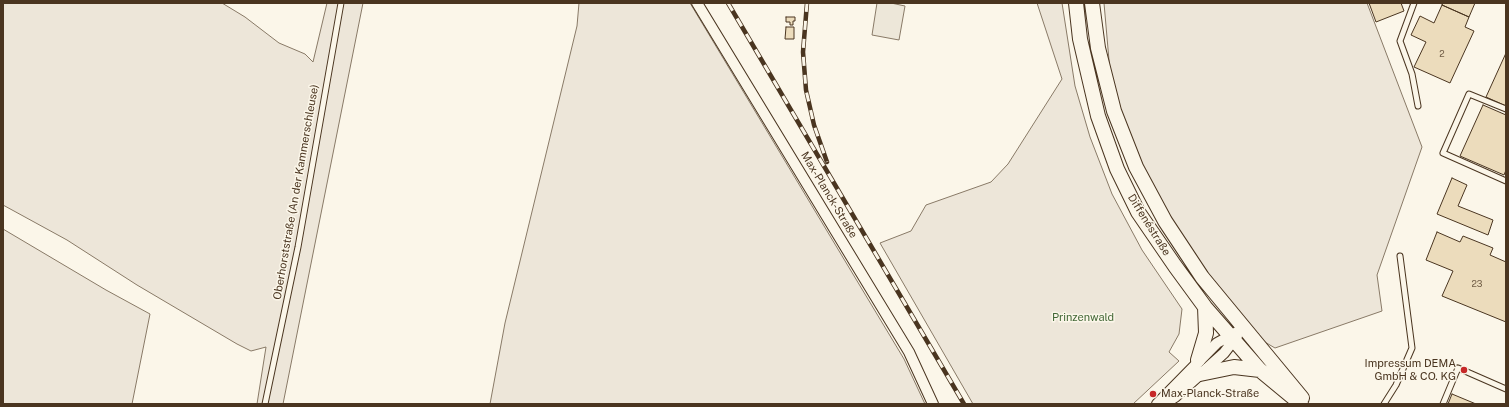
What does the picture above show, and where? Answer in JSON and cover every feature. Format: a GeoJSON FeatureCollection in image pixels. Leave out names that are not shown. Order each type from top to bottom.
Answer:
{"type":"FeatureCollection","features":[{"type":"Feature","properties":{"kind":"main road","name":"Diffenéstraße"},"geometry":{"type":"LineString","coordinates":[[1076,3],[1080,39],[1098,116],[1116,169],[1138,212],[1205,307],[1260,370],[1302,404]]}},
{"type":"Feature","properties":{"kind":"main road","name":"Diffenéstraße"},"geometry":{"type":"LineString","coordinates":[[1092,3],[1098,48],[1114,111],[1136,167],[1165,221],[1202,277],[1307,404]]}},
{"type":"Feature","properties":{"kind":"main road"},"geometry":{"type":"LineString","coordinates":[[1205,307],[1206,333],[1199,367],[1260,370]]}},
{"type":"Feature","properties":{"kind":"street","name":"Max-Planck-Straße"},"geometry":{"type":"LineString","coordinates":[[697,3],[817,197],[909,352],[933,404]]}},
{"type":"Feature","properties":{"kind":"street"},"geometry":{"type":"LineString","coordinates":[[1157,404],[1199,367],[1224,352],[1232,338],[1244,328]]}},
{"type":"Feature","properties":{"kind":"street"},"geometry":{"type":"LineString","coordinates":[[1164,404],[1175,397],[1199,367]]}},
{"type":"Feature","properties":{"kind":"lane","name":"Oberhorststraße (An der Kammerschleuse)"},"geometry":{"type":"LineString","coordinates":[[265,404],[298,247],[341,3]]}},
{"type":"Feature","properties":{"kind":"lane"},"geometry":{"type":"LineString","coordinates":[[1414,3],[1400,41],[1412,74],[1418,106]]}},
{"type":"Feature","properties":{"kind":"lane"},"geometry":{"type":"LineString","coordinates":[[1506,109],[1469,94],[1443,153],[1506,181]]}},
{"type":"Feature","properties":{"kind":"lane"},"geometry":{"type":"LineString","coordinates":[[1384,404],[1396,385],[1412,348],[1400,256]]}},
{"type":"Feature","properties":{"kind":"lane"},"geometry":{"type":"LineString","coordinates":[[1443,404],[1458,368],[1506,389]]}},
{"type":"Feature","properties":{"kind":"green space"},"geometry":{"type":"Polygon","coordinates":[[[3,3],[222,3],[245,17],[279,43],[305,54],[313,62],[327,3],[363,3],[283,404],[257,404],[266,347],[251,351],[237,344],[137,285],[67,240],[3,205],[3,3]]]}},
{"type":"Feature","properties":{"kind":"green space"},"geometry":{"type":"Polygon","coordinates":[[[579,3],[690,3],[904,359],[925,404],[490,404],[505,323],[577,26],[579,3]]]}},
{"type":"Feature","properties":{"kind":"green space","name":"Prinzenwald"},"geometry":{"type":"Polygon","coordinates":[[[1037,3],[1062,3],[1075,86],[1090,137],[1112,194],[1142,250],[1182,309],[1179,334],[1169,352],[1179,361],[1133,404],[973,404],[880,243],[911,231],[926,205],[991,182],[1008,164],[1062,79],[1037,3]]]}},
{"type":"Feature","properties":{"kind":"green space"},"geometry":{"type":"Polygon","coordinates":[[[1104,3],[1367,3],[1422,147],[1377,275],[1382,311],[1275,348],[1263,341],[1221,291],[1181,235],[1156,195],[1132,144],[1111,83],[1104,3]]]}},
{"type":"Feature","properties":{"kind":"green space"},"geometry":{"type":"Polygon","coordinates":[[[3,229],[106,290],[150,314],[132,404],[3,404],[3,229]]]}},
{"type":"Feature","properties":{"kind":"shaded area"},"geometry":{"type":"Polygon","coordinates":[[[877,3],[891,3],[905,6],[899,40],[872,35],[877,3]]]}},
{"type":"Feature","properties":{"kind":"building"},"geometry":{"type":"Polygon","coordinates":[[[1369,3],[1401,3],[1404,11],[1376,22],[1369,3]]]}},
{"type":"Feature","properties":{"kind":"building"},"geometry":{"type":"Polygon","coordinates":[[[1443,3],[1475,3],[1469,17],[1442,5],[1443,3]]]}},
{"type":"Feature","properties":{"kind":"building"},"geometry":{"type":"Polygon","coordinates":[[[1442,5],[1469,17],[1465,27],[1474,31],[1450,83],[1414,67],[1426,42],[1411,35],[1420,16],[1434,23],[1442,5]]]}},
{"type":"Feature","properties":{"kind":"building"},"geometry":{"type":"Polygon","coordinates":[[[786,17],[795,17],[793,25],[790,25],[790,22],[786,22],[786,17]]]}},
{"type":"Feature","properties":{"kind":"building"},"geometry":{"type":"Polygon","coordinates":[[[786,27],[794,27],[794,39],[785,39],[786,27]]]}},
{"type":"Feature","properties":{"kind":"building"},"geometry":{"type":"Polygon","coordinates":[[[1506,53],[1506,106],[1486,97],[1506,53]]]}},
{"type":"Feature","properties":{"kind":"building"},"geometry":{"type":"Polygon","coordinates":[[[1483,105],[1506,115],[1506,170],[1504,175],[1460,156],[1483,105]]]}},
{"type":"Feature","properties":{"kind":"building"},"geometry":{"type":"Polygon","coordinates":[[[1452,178],[1467,185],[1458,206],[1493,220],[1488,235],[1437,214],[1452,178]]]}},
{"type":"Feature","properties":{"kind":"building"},"geometry":{"type":"Polygon","coordinates":[[[1437,232],[1460,242],[1463,236],[1493,248],[1490,255],[1506,262],[1506,322],[1442,296],[1453,271],[1426,260],[1437,232]]]}},
{"type":"Feature","properties":{"kind":"building"},"geometry":{"type":"Polygon","coordinates":[[[1452,394],[1476,404],[1448,404],[1452,394]]]}},
{"type":"Feature","properties":{"kind":"railway"},"geometry":{"type":"LineString","coordinates":[[728,3],[964,404]]}},
{"type":"Feature","properties":{"kind":"railway"},"geometry":{"type":"LineString","coordinates":[[807,3],[803,52],[806,90],[814,125],[827,162]]}},
{"type":"Feature","properties":{"kind":"place","name":"Impressum DEMA GmbH & CO. KG"},"geometry":{"type":"Point","coordinates":[1464,370]}},
{"type":"Feature","properties":{"kind":"place","name":"Max-Planck-Straße"},"geometry":{"type":"Point","coordinates":[1153,394]}}]}
